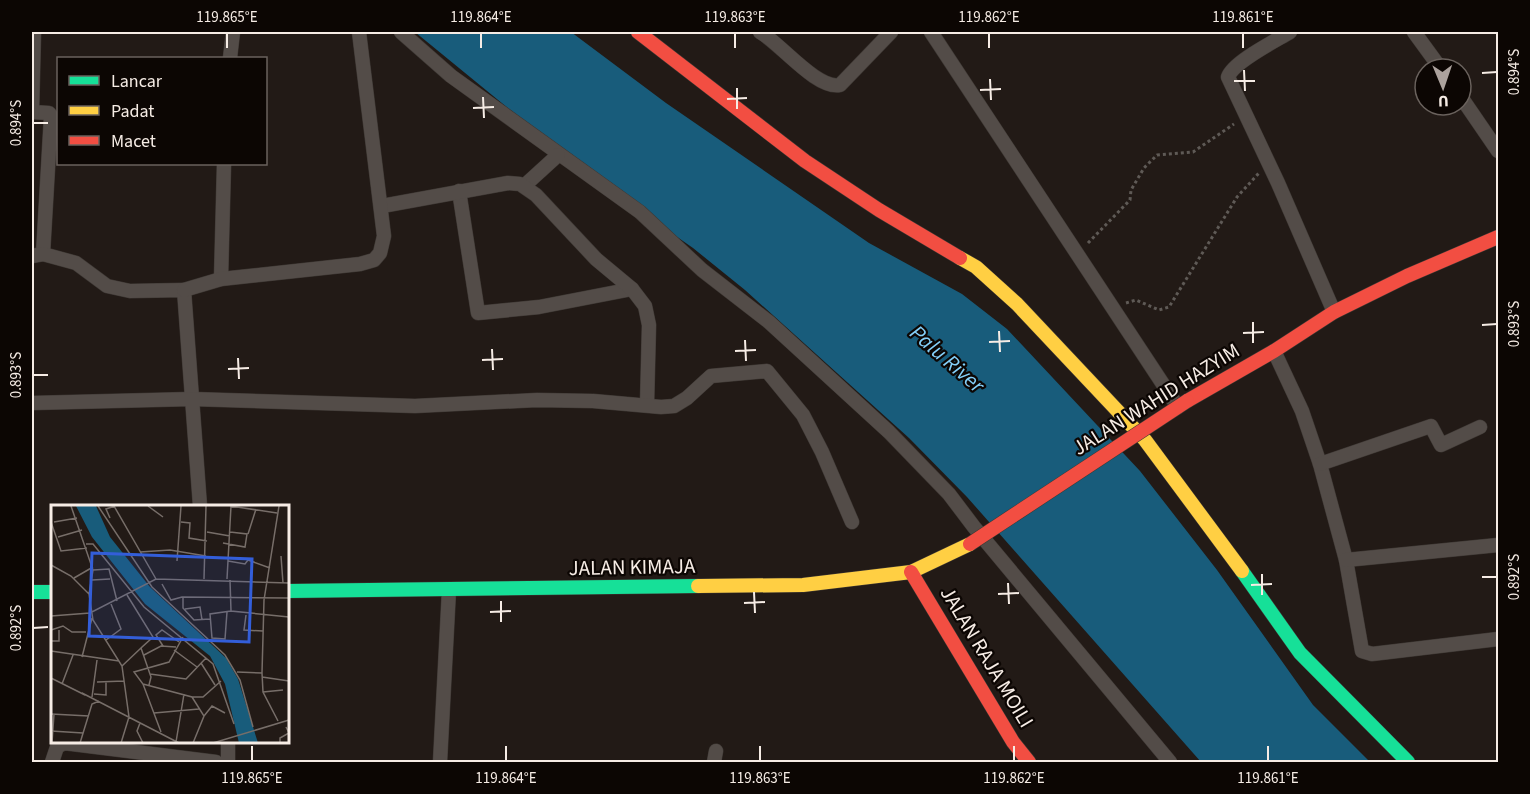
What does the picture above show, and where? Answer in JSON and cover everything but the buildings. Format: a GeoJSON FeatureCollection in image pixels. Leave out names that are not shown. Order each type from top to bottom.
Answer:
{"type":"FeatureCollection","features":[{"type":"Feature","properties":{"kind":"street"},"geometry":{"type":"LineString","coordinates":[[34,32],[32,112],[49,113],[51,116],[37,255],[76,263],[107,286],[130,291],[184,291],[221,279],[374,260],[383,244],[382,206],[367,111],[359,32]]}},
{"type":"Feature","properties":{"kind":"street"},"geometry":{"type":"LineString","coordinates":[[230,57],[233,32]]}},
{"type":"Feature","properties":{"kind":"street"},"geometry":{"type":"LineString","coordinates":[[402,32],[451,76],[640,213],[702,270],[785,336],[889,432],[950,494],[974,527],[1170,762]]}},
{"type":"Feature","properties":{"kind":"street"},"geometry":{"type":"LineString","coordinates":[[638,32],[806,161],[879,210],[976,267],[1017,304],[1145,440],[1204,517],[1300,653],[1408,762]]}},
{"type":"Feature","properties":{"kind":"street"},"geometry":{"type":"LineString","coordinates":[[760,32],[815,77],[835,86],[840,85],[891,32]]}},
{"type":"Feature","properties":{"kind":"street"},"geometry":{"type":"LineString","coordinates":[[931,32],[1115,311],[1183,404]]}},
{"type":"Feature","properties":{"kind":"street"},"geometry":{"type":"LineString","coordinates":[[1290,32],[1230,72],[1228,77],[1278,183],[1334,312]]}},
{"type":"Feature","properties":{"kind":"street"},"geometry":{"type":"LineString","coordinates":[[1414,32],[1432,57]]}},
{"type":"Feature","properties":{"kind":"street"},"geometry":{"type":"LineString","coordinates":[[1473,115],[1498,151]]}},
{"type":"Feature","properties":{"kind":"street"},"geometry":{"type":"LineString","coordinates":[[524,186],[558,155]]}},
{"type":"Feature","properties":{"kind":"street"},"geometry":{"type":"LineString","coordinates":[[221,279],[224,165]]}},
{"type":"Feature","properties":{"kind":"street"},"geometry":{"type":"LineString","coordinates":[[382,206],[459,190],[508,183],[524,186],[559,217],[596,259],[632,289],[645,306],[649,325],[647,405]]}},
{"type":"Feature","properties":{"kind":"street"},"geometry":{"type":"LineString","coordinates":[[459,190],[478,314],[539,307],[632,289]]}},
{"type":"Feature","properties":{"kind":"street","name":"JALAN WAHID HAZYIM"},"geometry":{"type":"LineString","coordinates":[[970,544],[1183,404],[1274,351],[1334,312],[1407,276],[1498,237]]}},
{"type":"Feature","properties":{"kind":"street"},"geometry":{"type":"LineString","coordinates":[[184,291],[200,505]]}},
{"type":"Feature","properties":{"kind":"street"},"geometry":{"type":"LineString","coordinates":[[1274,351],[1302,411],[1320,464],[1346,560],[1362,651],[1366,654],[1498,639]]}},
{"type":"Feature","properties":{"kind":"street"},"geometry":{"type":"LineString","coordinates":[[32,403],[192,399],[415,406],[537,400],[593,400],[674,406],[698,389],[705,379],[715,375],[769,371],[803,415],[822,452],[852,522]]}},
{"type":"Feature","properties":{"kind":"street"},"geometry":{"type":"LineString","coordinates":[[1320,464],[1431,426],[1441,445],[1480,427]]}},
{"type":"Feature","properties":{"kind":"street","name":"JALAN KIMAJA"},"geometry":{"type":"LineString","coordinates":[[290,591],[803,585],[911,572],[970,544]]}},
{"type":"Feature","properties":{"kind":"street"},"geometry":{"type":"LineString","coordinates":[[1346,560],[1498,545]]}},
{"type":"Feature","properties":{"kind":"street","name":"JALAN RAJA MOILI"},"geometry":{"type":"LineString","coordinates":[[911,572],[992,708],[1029,762]]}},
{"type":"Feature","properties":{"kind":"street"},"geometry":{"type":"LineString","coordinates":[[440,762],[449,590]]}},
{"type":"Feature","properties":{"kind":"street"},"geometry":{"type":"LineString","coordinates":[[32,592],[51,592]]}},
{"type":"Feature","properties":{"kind":"street"},"geometry":{"type":"LineString","coordinates":[[52,762],[57,747],[64,743],[216,762]]}},
{"type":"Feature","properties":{"kind":"street"},"geometry":{"type":"LineString","coordinates":[[228,743],[228,762]]}},
{"type":"Feature","properties":{"kind":"path"},"geometry":{"type":"LineString","coordinates":[[1077,254],[1130,200],[1131,190],[1144,168],[1157,155],[1193,152],[1246,117]]}},
{"type":"Feature","properties":{"kind":"path"},"geometry":{"type":"LineString","coordinates":[[1115,311],[1131,300],[1144,302],[1159,310],[1169,307],[1237,197],[1269,164]]}},
{"type":"Feature","properties":{"kind":"water","name":"Palu River"},"geometry":{"type":"Polygon","coordinates":[[[415,32],[571,32],[666,103],[869,243],[962,294],[1007,329],[1140,471],[1217,570],[1313,705],[1370,762],[1201,762],[967,497],[909,438],[745,290],[693,248],[601,184],[415,32]]]}},
{"type":"Feature","properties":{"kind":"traffic: fast"},"geometry":{"type":"LineString","coordinates":[[1242,571],[1300,653],[1408,762]]}},
{"type":"Feature","properties":{"kind":"traffic: fast"},"geometry":{"type":"LineString","coordinates":[[290,591],[698,586]]}},
{"type":"Feature","properties":{"kind":"traffic: fast"},"geometry":{"type":"LineString","coordinates":[[32,592],[51,592]]}},
{"type":"Feature","properties":{"kind":"traffic: slow"},"geometry":{"type":"LineString","coordinates":[[960,258],[976,267],[1017,304],[1145,440],[1242,571]]}},
{"type":"Feature","properties":{"kind":"traffic: slow"},"geometry":{"type":"LineString","coordinates":[[698,586],[803,585],[911,572],[970,544]]}},
{"type":"Feature","properties":{"kind":"traffic: jam"},"geometry":{"type":"LineString","coordinates":[[638,32],[805,161],[879,210],[960,258]]}},
{"type":"Feature","properties":{"kind":"traffic: jam"},"geometry":{"type":"LineString","coordinates":[[1187,401],[1274,351],[1334,312],[1407,276],[1498,237]]}},
{"type":"Feature","properties":{"kind":"traffic: jam"},"geometry":{"type":"LineString","coordinates":[[970,544],[1187,401]]}},
{"type":"Feature","properties":{"kind":"traffic: jam"},"geometry":{"type":"LineString","coordinates":[[911,572],[1013,742],[1029,762]]}}]}
